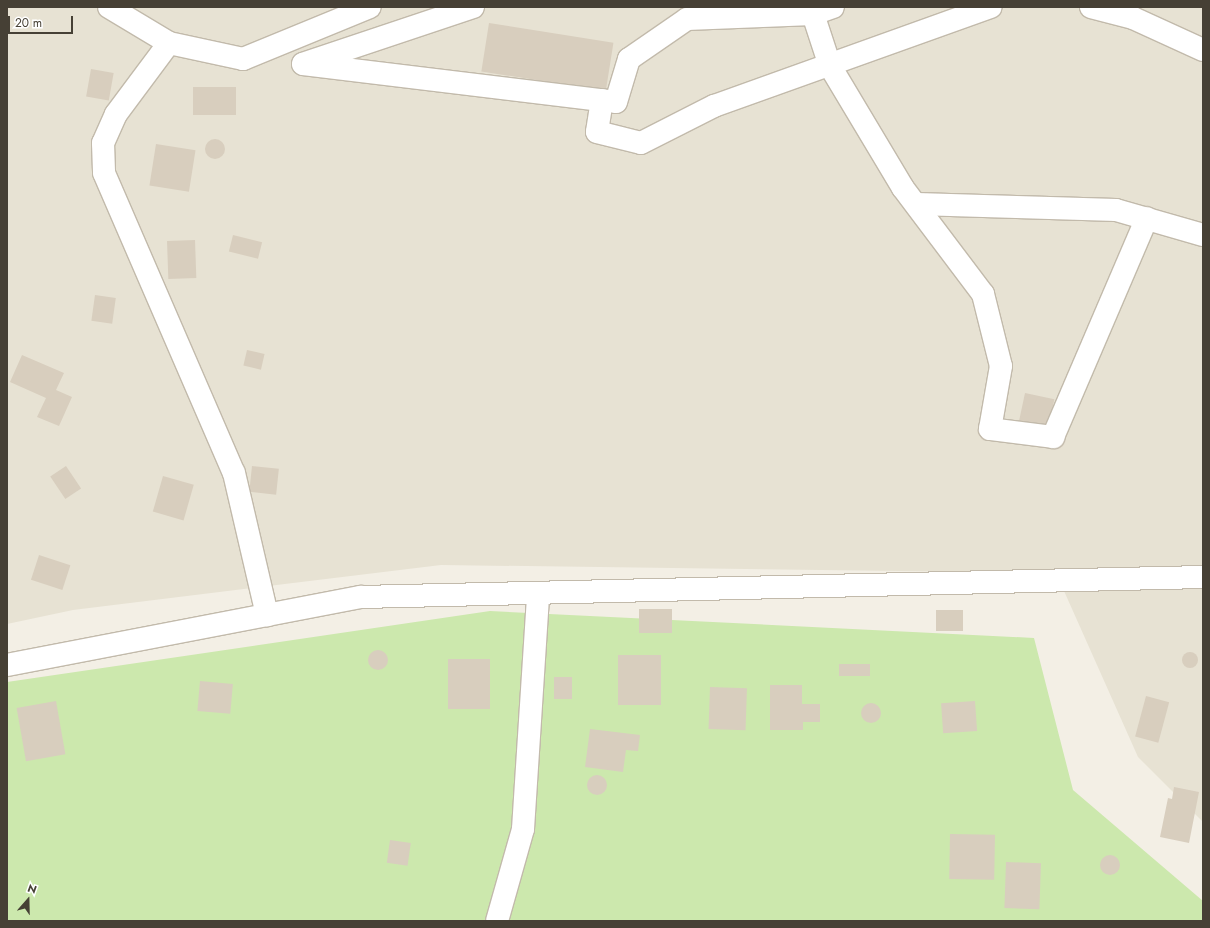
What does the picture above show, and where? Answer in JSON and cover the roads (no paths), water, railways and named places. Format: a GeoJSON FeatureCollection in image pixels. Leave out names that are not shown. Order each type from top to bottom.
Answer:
{"type":"FeatureCollection","features":[{"type":"Feature","properties":{"kind":"street"},"geometry":{"type":"LineString","coordinates":[[108,7],[169,43],[243,59],[370,7]]}},
{"type":"Feature","properties":{"kind":"street"},"geometry":{"type":"LineString","coordinates":[[473,7],[303,64],[616,102],[629,59],[687,18],[823,11],[830,66],[903,188],[917,204],[984,294],[1001,366],[990,429],[1053,437],[1147,218]]}},
{"type":"Feature","properties":{"kind":"street"},"geometry":{"type":"LineString","coordinates":[[602,100],[597,132],[641,143],[714,106],[830,66],[991,7]]}},
{"type":"Feature","properties":{"kind":"street"},"geometry":{"type":"LineString","coordinates":[[1091,7],[1133,18],[1203,50]]}},
{"type":"Feature","properties":{"kind":"street"},"geometry":{"type":"LineString","coordinates":[[169,43],[116,114],[103,143],[104,173],[234,473],[267,615]]}},
{"type":"Feature","properties":{"kind":"street"},"geometry":{"type":"LineString","coordinates":[[917,204],[1116,210],[1203,235]]}},
{"type":"Feature","properties":{"kind":"street"},"geometry":{"type":"LineString","coordinates":[[7,665],[361,597],[1199,581]]}},
{"type":"Feature","properties":{"kind":"street"},"geometry":{"type":"LineString","coordinates":[[497,921],[523,829],[538,594]]}}]}
